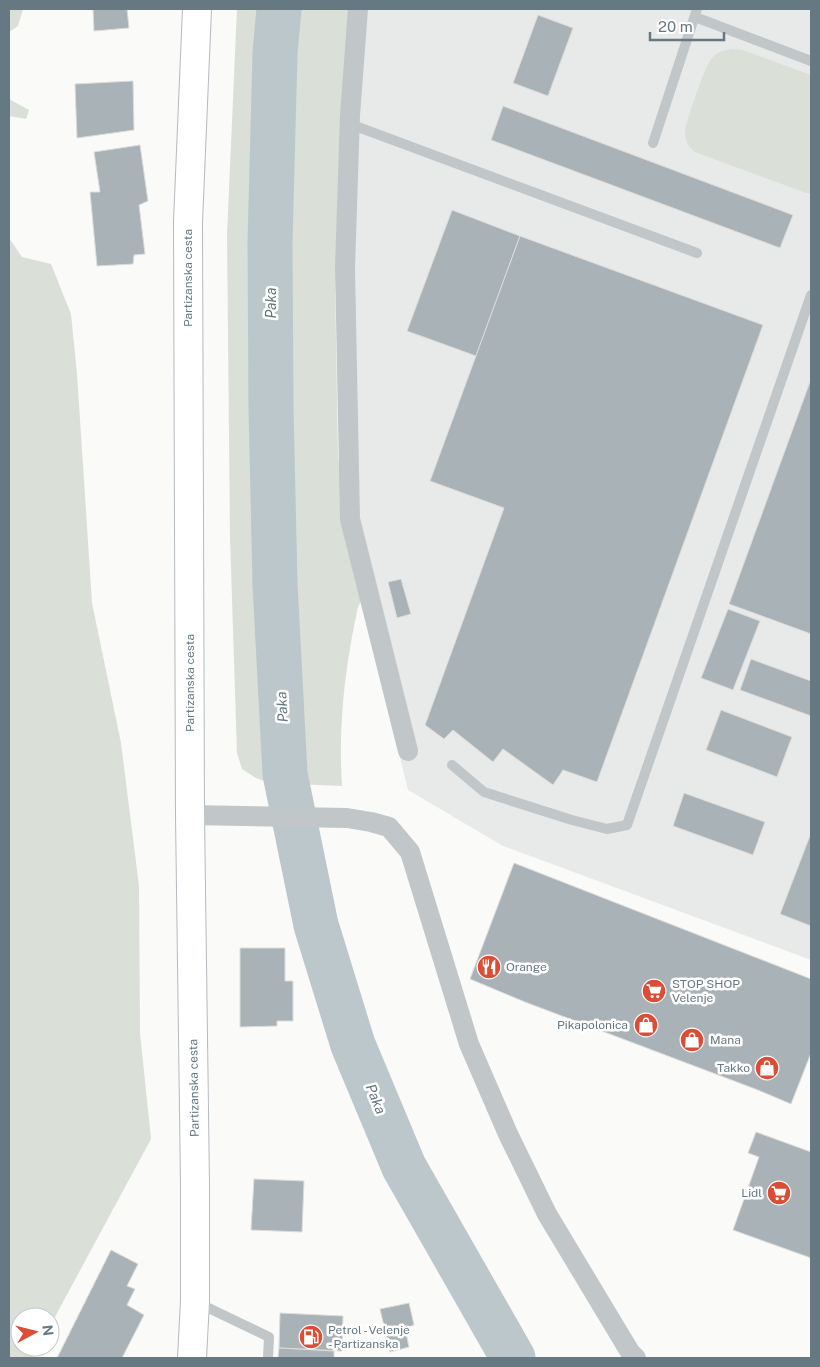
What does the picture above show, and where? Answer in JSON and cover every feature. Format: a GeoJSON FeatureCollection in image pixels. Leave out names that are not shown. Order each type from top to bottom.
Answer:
{"type":"FeatureCollection","features":[{"type":"Feature","properties":{"kind":"main road","name":"Partizanska cesta"},"geometry":{"type":"LineString","coordinates":[[192,1358],[195,1301],[190,815],[188,222],[197,9]]}},
{"type":"Feature","properties":{"kind":"street"},"geometry":{"type":"LineString","coordinates":[[358,9],[350,124],[345,268],[350,518],[408,751]]}},
{"type":"Feature","properties":{"kind":"street"},"geometry":{"type":"LineString","coordinates":[[190,815],[347,818],[371,822],[389,827],[410,852],[469,1044],[508,1134],[547,1214],[630,1352],[636,1358]]}},
{"type":"Feature","properties":{"kind":"lane"},"geometry":{"type":"LineString","coordinates":[[652,143],[696,13],[811,61]]}},
{"type":"Feature","properties":{"kind":"lane"},"geometry":{"type":"LineString","coordinates":[[350,124],[697,253]]}},
{"type":"Feature","properties":{"kind":"lane"},"geometry":{"type":"LineString","coordinates":[[452,765],[484,792],[607,829],[627,825],[811,295]]}},
{"type":"Feature","properties":{"kind":"lane"},"geometry":{"type":"LineString","coordinates":[[195,1301],[268,1337],[268,1358]]}},
{"type":"Feature","properties":{"kind":"shaded area"},"geometry":{"type":"Polygon","coordinates":[[[9,9],[23,9],[18,26],[9,32],[9,9]]]}},
{"type":"Feature","properties":{"kind":"shaded area"},"geometry":{"type":"Polygon","coordinates":[[[237,9],[268,9],[259,232],[264,627],[273,761],[277,786],[256,778],[242,769],[237,753],[230,537],[227,235],[237,9]]]}},
{"type":"Feature","properties":{"kind":"shaded area"},"geometry":{"type":"Polygon","coordinates":[[[287,9],[349,9],[342,99],[335,283],[338,455],[343,504],[363,597],[358,607],[353,629],[346,674],[341,741],[342,786],[295,784],[288,699],[281,464],[280,149],[287,9]]]}},
{"type":"Feature","properties":{"kind":"shaded area"},"geometry":{"type":"Polygon","coordinates":[[[354,9],[811,9],[811,960],[503,846],[408,790],[363,597],[335,283],[350,115],[354,9]]]}},
{"type":"Feature","properties":{"kind":"shaded area"},"geometry":{"type":"Polygon","coordinates":[[[732,49],[743,50],[811,75],[811,193],[806,193],[695,152],[688,144],[685,129],[706,69],[716,54],[732,49]]]}},
{"type":"Feature","properties":{"kind":"shaded area"},"geometry":{"type":"Polygon","coordinates":[[[9,99],[29,110],[26,119],[9,116],[9,99]]]}},
{"type":"Feature","properties":{"kind":"shaded area"},"geometry":{"type":"Polygon","coordinates":[[[9,238],[22,257],[51,264],[71,314],[77,374],[92,603],[121,743],[139,886],[140,1033],[151,1139],[60,1307],[10,1307],[10,1357],[33,1357],[9,1358],[9,238]]]}},
{"type":"Feature","properties":{"kind":"building"},"geometry":{"type":"Polygon","coordinates":[[[93,9],[127,9],[129,28],[94,31],[93,9]]]}},
{"type":"Feature","properties":{"kind":"building"},"geometry":{"type":"Polygon","coordinates":[[[538,15],[573,28],[548,96],[513,83],[538,15]]]}},
{"type":"Feature","properties":{"kind":"building"},"geometry":{"type":"Polygon","coordinates":[[[133,81],[134,130],[77,138],[75,84],[133,81]]]}},
{"type":"Feature","properties":{"kind":"building"},"geometry":{"type":"Polygon","coordinates":[[[503,106],[793,215],[780,248],[491,140],[503,106]]]}},
{"type":"Feature","properties":{"kind":"building"},"geometry":{"type":"Polygon","coordinates":[[[140,145],[148,201],[139,205],[145,254],[134,255],[133,264],[97,266],[90,192],[100,192],[94,152],[140,145]]]}},
{"type":"Feature","properties":{"kind":"building"},"geometry":{"type":"Polygon","coordinates":[[[452,210],[520,236],[476,356],[407,331],[452,210]]]}},
{"type":"Feature","properties":{"kind":"building"},"geometry":{"type":"Polygon","coordinates":[[[520,236],[763,325],[597,782],[563,770],[553,785],[503,749],[493,762],[453,730],[444,739],[425,725],[504,508],[430,481],[520,236]]]}},
{"type":"Feature","properties":{"kind":"building"},"geometry":{"type":"Polygon","coordinates":[[[811,379],[811,634],[729,604],[811,379]]]}},
{"type":"Feature","properties":{"kind":"building"},"geometry":{"type":"Polygon","coordinates":[[[401,579],[411,614],[397,618],[388,582],[401,579]]]}},
{"type":"Feature","properties":{"kind":"building"},"geometry":{"type":"Polygon","coordinates":[[[728,609],[760,621],[733,690],[701,678],[728,609]]]}},
{"type":"Feature","properties":{"kind":"building"},"geometry":{"type":"Polygon","coordinates":[[[751,659],[811,681],[811,716],[740,690],[751,659]]]}},
{"type":"Feature","properties":{"kind":"building"},"geometry":{"type":"Polygon","coordinates":[[[721,710],[792,737],[777,777],[706,750],[721,710]]]}},
{"type":"Feature","properties":{"kind":"building"},"geometry":{"type":"Polygon","coordinates":[[[684,793],[765,822],[753,855],[673,826],[684,793]]]}},
{"type":"Feature","properties":{"kind":"building"},"geometry":{"type":"Polygon","coordinates":[[[811,833],[811,926],[780,914],[811,833]]]}},
{"type":"Feature","properties":{"kind":"building","name":"STOP SHOP Velenje"},"geometry":{"type":"Polygon","coordinates":[[[514,863],[811,979],[811,1053],[791,1104],[470,979],[514,863]]]}},
{"type":"Feature","properties":{"kind":"building"},"geometry":{"type":"Polygon","coordinates":[[[240,948],[285,948],[285,981],[293,981],[293,1021],[277,1021],[277,1026],[240,1027],[240,948]]]}},
{"type":"Feature","properties":{"kind":"building","name":"Lidl"},"geometry":{"type":"Polygon","coordinates":[[[756,1132],[811,1152],[811,1258],[733,1230],[759,1157],[748,1153],[756,1132]]]}},
{"type":"Feature","properties":{"kind":"building"},"geometry":{"type":"Polygon","coordinates":[[[254,1179],[304,1181],[302,1232],[251,1230],[254,1179]]]}},
{"type":"Feature","properties":{"kind":"building"},"geometry":{"type":"Polygon","coordinates":[[[111,1250],[138,1264],[127,1286],[135,1289],[127,1305],[144,1315],[122,1358],[57,1358],[60,1357],[60,1352],[111,1250]]]}},
{"type":"Feature","properties":{"kind":"building"},"geometry":{"type":"Polygon","coordinates":[[[409,1303],[414,1325],[405,1328],[409,1347],[390,1352],[380,1309],[409,1303]]]}},
{"type":"Feature","properties":{"kind":"building","name":"Petrol - Velenje - Partizanska"},"geometry":{"type":"Polygon","coordinates":[[[280,1313],[343,1316],[342,1351],[279,1348],[280,1313]]]}},
{"type":"Feature","properties":{"kind":"building"},"geometry":{"type":"Polygon","coordinates":[[[279,1348],[334,1351],[334,1358],[278,1358],[279,1348]]]}},
{"type":"Feature","properties":{"kind":"waterway","name":"Paka"},"geometry":{"type":"LineString","coordinates":[[279,9],[275,53],[270,242],[271,407],[275,584],[285,774],[316,925],[353,1045],[404,1167],[513,1358]]}},
{"type":"Feature","properties":{"kind":"place","name":"Orange"},"geometry":{"type":"Point","coordinates":[489,967]}},
{"type":"Feature","properties":{"kind":"place","name":"STOP SHOP Velenje"},"geometry":{"type":"Point","coordinates":[654,991]}},
{"type":"Feature","properties":{"kind":"place","name":"Pikapolonica"},"geometry":{"type":"Point","coordinates":[646,1025]}},
{"type":"Feature","properties":{"kind":"place","name":"Mana"},"geometry":{"type":"Point","coordinates":[692,1040]}},
{"type":"Feature","properties":{"kind":"place","name":"Takko"},"geometry":{"type":"Point","coordinates":[767,1068]}},
{"type":"Feature","properties":{"kind":"place","name":"Lidl"},"geometry":{"type":"Point","coordinates":[779,1193]}},
{"type":"Feature","properties":{"kind":"place","name":"Petrol - Velenje - Partizanska"},"geometry":{"type":"Point","coordinates":[311,1337]}}]}
